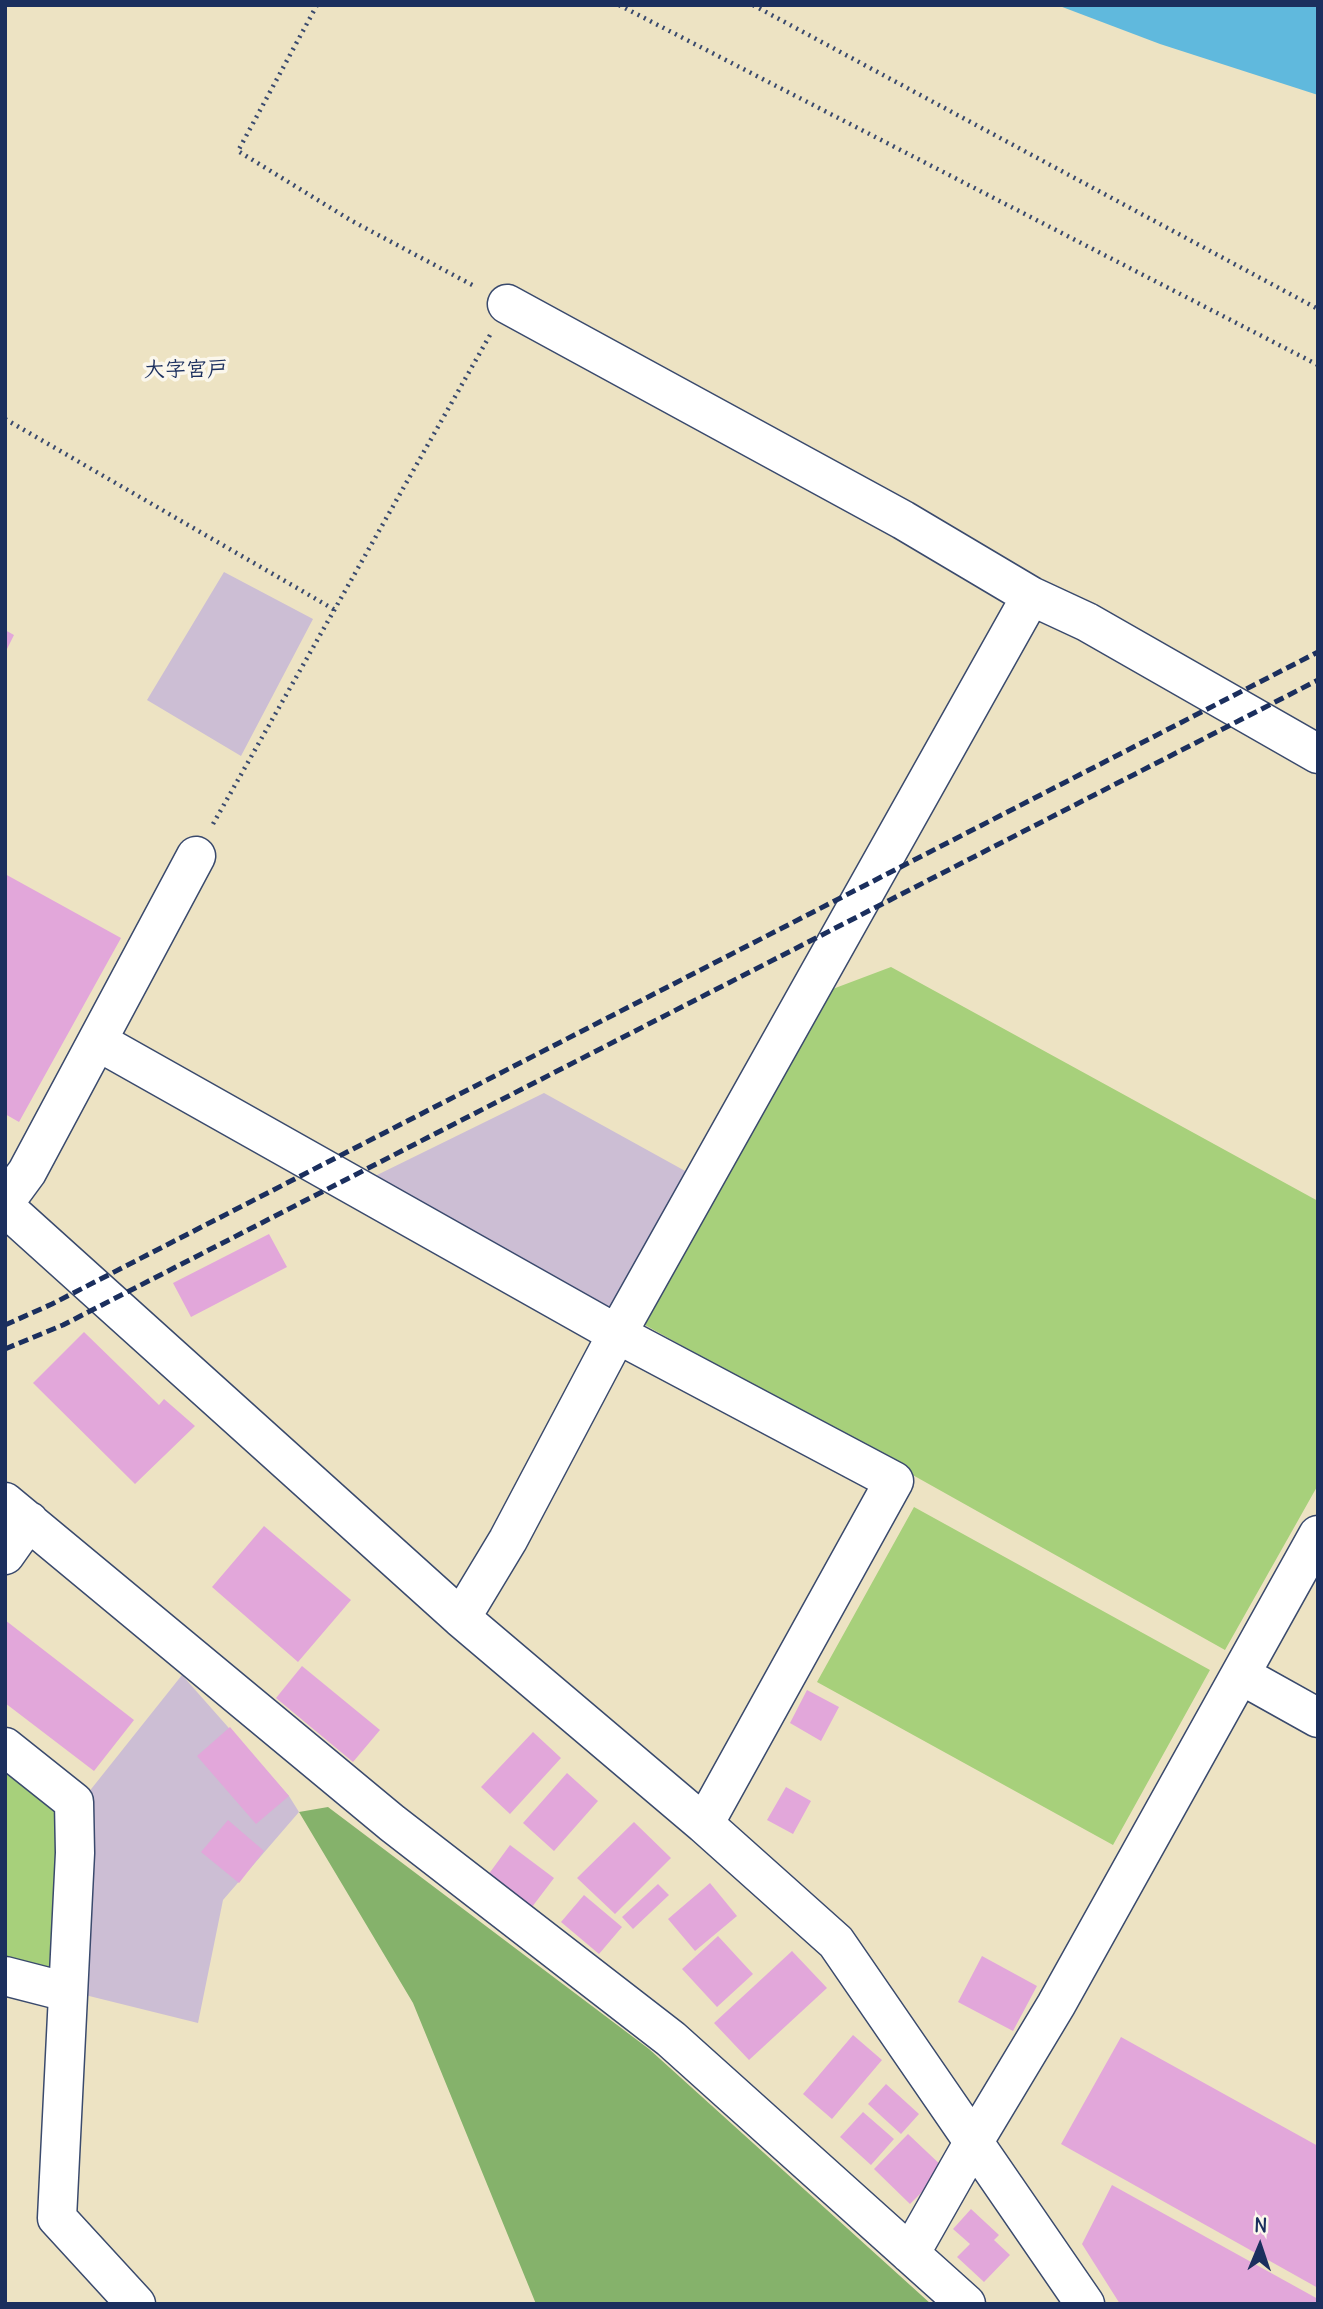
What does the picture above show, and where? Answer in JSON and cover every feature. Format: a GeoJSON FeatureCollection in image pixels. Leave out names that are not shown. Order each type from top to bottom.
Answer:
{"type":"FeatureCollection","features":[{"type":"Feature","properties":{"kind":"street"},"geometry":{"type":"LineString","coordinates":[[508,304],[903,520],[1031,596],[1087,622],[1318,754]]}},
{"type":"Feature","properties":{"kind":"street"},"geometry":{"type":"LineString","coordinates":[[461,1618],[508,1540],[617,1334],[1031,596]]}},
{"type":"Feature","properties":{"kind":"street"},"geometry":{"type":"LineString","coordinates":[[196,856],[27,1172],[5,1204],[461,1618],[704,1824],[836,1942],[1085,2304]]}},
{"type":"Feature","properties":{"kind":"street"},"geometry":{"type":"LineString","coordinates":[[97,1041],[617,1334],[894,1481],[704,1824]]}},
{"type":"Feature","properties":{"kind":"street"},"geometry":{"type":"LineString","coordinates":[[5,1555],[17,1511],[392,1823],[671,2039],[966,2304]]}},
{"type":"Feature","properties":{"kind":"street"},"geometry":{"type":"LineString","coordinates":[[910,2254],[1056,2005],[1318,1535]]}},
{"type":"Feature","properties":{"kind":"street"},"geometry":{"type":"LineString","coordinates":[[1241,1675],[1318,1718]]}},
{"type":"Feature","properties":{"kind":"street"},"geometry":{"type":"LineString","coordinates":[[5,1747],[74,1802],[75,1853],[57,2218],[136,2304]]}},
{"type":"Feature","properties":{"kind":"street"},"geometry":{"type":"LineString","coordinates":[[5,1976],[67,1992]]}},
{"type":"Feature","properties":{"kind":"path"},"geometry":{"type":"LineString","coordinates":[[196,856],[232,788],[508,304],[352,221],[238,151],[317,5]]}},
{"type":"Feature","properties":{"kind":"path"},"geometry":{"type":"LineString","coordinates":[[619,5],[1318,365]]}},
{"type":"Feature","properties":{"kind":"path"},"geometry":{"type":"LineString","coordinates":[[752,5],[1318,309]]}},
{"type":"Feature","properties":{"kind":"path"},"geometry":{"type":"LineString","coordinates":[[5,419],[335,610]]}},
{"type":"Feature","properties":{"kind":"shaded area"},"geometry":{"type":"Polygon","coordinates":[[[224,572],[313,619],[241,756],[147,700],[224,572]]]}},
{"type":"Feature","properties":{"kind":"shaded area"},"geometry":{"type":"Polygon","coordinates":[[[544,1093],[687,1172],[612,1313],[371,1178],[544,1093]]]}},
{"type":"Feature","properties":{"kind":"shaded area"},"geometry":{"type":"Polygon","coordinates":[[[182,1675],[289,1796],[299,1812],[223,1900],[198,2023],[77,1993],[88,1793],[182,1675]]]}},
{"type":"Feature","properties":{"kind":"green space"},"geometry":{"type":"Polygon","coordinates":[[[891,967],[1318,1201],[1318,1485],[1225,1650],[645,1325],[830,990],[891,967]]]}},
{"type":"Feature","properties":{"kind":"green space"},"geometry":{"type":"Polygon","coordinates":[[[914,1507],[1210,1670],[1113,1845],[817,1682],[914,1507]]]}},
{"type":"Feature","properties":{"kind":"green space"},"geometry":{"type":"Polygon","coordinates":[[[5,1756],[67,1805],[56,1968],[5,1971],[5,1756]]]}},
{"type":"Feature","properties":{"kind":"green space"},"geometry":{"type":"Polygon","coordinates":[[[328,1807],[649,2049],[931,2304],[536,2304],[413,2003],[299,1812],[328,1807]]]}},
{"type":"Feature","properties":{"kind":"water"},"geometry":{"type":"Polygon","coordinates":[[[1057,5],[1318,5],[1318,95],[1160,44],[1057,5]]]}},
{"type":"Feature","properties":{"kind":"building"},"geometry":{"type":"Polygon","coordinates":[[[5,630],[14,635],[5,653],[5,630]]]}},
{"type":"Feature","properties":{"kind":"building"},"geometry":{"type":"Polygon","coordinates":[[[5,874],[121,938],[19,1122],[5,1114],[5,874]]]}},
{"type":"Feature","properties":{"kind":"building"},"geometry":{"type":"Polygon","coordinates":[[[269,1234],[287,1267],[191,1317],[173,1283],[269,1234]]]}},
{"type":"Feature","properties":{"kind":"building"},"geometry":{"type":"Polygon","coordinates":[[[84,1332],[159,1405],[164,1399],[195,1426],[135,1484],[33,1383],[84,1332]]]}},
{"type":"Feature","properties":{"kind":"building"},"geometry":{"type":"Polygon","coordinates":[[[264,1526],[351,1600],[298,1662],[212,1587],[264,1526]]]}},
{"type":"Feature","properties":{"kind":"building"},"geometry":{"type":"Polygon","coordinates":[[[5,1620],[134,1720],[94,1771],[5,1703],[5,1620]]]}},
{"type":"Feature","properties":{"kind":"building"},"geometry":{"type":"Polygon","coordinates":[[[302,1666],[380,1730],[353,1762],[276,1698],[302,1666]]]}},
{"type":"Feature","properties":{"kind":"building"},"geometry":{"type":"Polygon","coordinates":[[[807,1690],[839,1707],[821,1741],[790,1723],[807,1690]]]}},
{"type":"Feature","properties":{"kind":"building"},"geometry":{"type":"Polygon","coordinates":[[[230,1727],[289,1796],[256,1824],[197,1756],[230,1727]]]}},
{"type":"Feature","properties":{"kind":"building"},"geometry":{"type":"Polygon","coordinates":[[[533,1732],[561,1758],[510,1814],[481,1787],[533,1732]]]}},
{"type":"Feature","properties":{"kind":"building"},"geometry":{"type":"Polygon","coordinates":[[[567,1773],[598,1801],[554,1851],[523,1823],[567,1773]]]}},
{"type":"Feature","properties":{"kind":"building"},"geometry":{"type":"Polygon","coordinates":[[[786,1787],[811,1801],[793,1834],[767,1820],[786,1787]]]}},
{"type":"Feature","properties":{"kind":"building"},"geometry":{"type":"Polygon","coordinates":[[[228,1820],[264,1851],[239,1883],[201,1852],[228,1820]]]}},
{"type":"Feature","properties":{"kind":"building"},"geometry":{"type":"Polygon","coordinates":[[[634,1822],[671,1858],[615,1914],[577,1878],[634,1822]]]}},
{"type":"Feature","properties":{"kind":"building"},"geometry":{"type":"Polygon","coordinates":[[[510,1845],[554,1878],[532,1907],[488,1875],[510,1845]]]}},
{"type":"Feature","properties":{"kind":"building"},"geometry":{"type":"Polygon","coordinates":[[[710,1883],[737,1916],[695,1951],[668,1919],[710,1883]]]}},
{"type":"Feature","properties":{"kind":"building"},"geometry":{"type":"Polygon","coordinates":[[[658,1884],[669,1895],[633,1929],[622,1917],[658,1884]]]}},
{"type":"Feature","properties":{"kind":"building"},"geometry":{"type":"Polygon","coordinates":[[[584,1895],[622,1927],[599,1954],[561,1922],[584,1895]]]}},
{"type":"Feature","properties":{"kind":"building"},"geometry":{"type":"Polygon","coordinates":[[[718,1936],[753,1974],[717,2007],[682,1969],[718,1936]]]}},
{"type":"Feature","properties":{"kind":"building"},"geometry":{"type":"Polygon","coordinates":[[[792,1951],[827,1988],[749,2060],[714,2023],[792,1951]]]}},
{"type":"Feature","properties":{"kind":"building"},"geometry":{"type":"Polygon","coordinates":[[[982,1956],[1037,1986],[1013,2031],[958,2002],[982,1956]]]}},
{"type":"Feature","properties":{"kind":"building"},"geometry":{"type":"Polygon","coordinates":[[[853,2035],[882,2060],[832,2119],[803,2094],[853,2035]]]}},
{"type":"Feature","properties":{"kind":"building"},"geometry":{"type":"Polygon","coordinates":[[[1121,2037],[1318,2146],[1318,2288],[1061,2144],[1121,2037]]]}},
{"type":"Feature","properties":{"kind":"building"},"geometry":{"type":"Polygon","coordinates":[[[886,2084],[919,2114],[901,2134],[868,2104],[886,2084]]]}},
{"type":"Feature","properties":{"kind":"building"},"geometry":{"type":"Polygon","coordinates":[[[863,2112],[894,2139],[871,2165],[840,2137],[863,2112]]]}},
{"type":"Feature","properties":{"kind":"building"},"geometry":{"type":"Polygon","coordinates":[[[908,2134],[945,2169],[910,2204],[874,2169],[908,2134]]]}},
{"type":"Feature","properties":{"kind":"building"},"geometry":{"type":"Polygon","coordinates":[[[1112,2185],[1318,2299],[1318,2304],[1120,2304],[1082,2244],[1112,2185]]]}},
{"type":"Feature","properties":{"kind":"building"},"geometry":{"type":"Polygon","coordinates":[[[971,2209],[999,2235],[994,2240],[1010,2255],[984,2282],[957,2257],[970,2244],[953,2229],[971,2209]]]}},
{"type":"Feature","properties":{"kind":"railway"},"geometry":{"type":"LineString","coordinates":[[5,1325],[52,1304],[1318,652]]}},
{"type":"Feature","properties":{"kind":"railway"},"geometry":{"type":"LineString","coordinates":[[5,1349],[63,1325],[1318,680]]}},
{"type":"Feature","properties":{"kind":"district","name":"大字宮戸"},"geometry":{"type":"Point","coordinates":[186,370]}}]}
